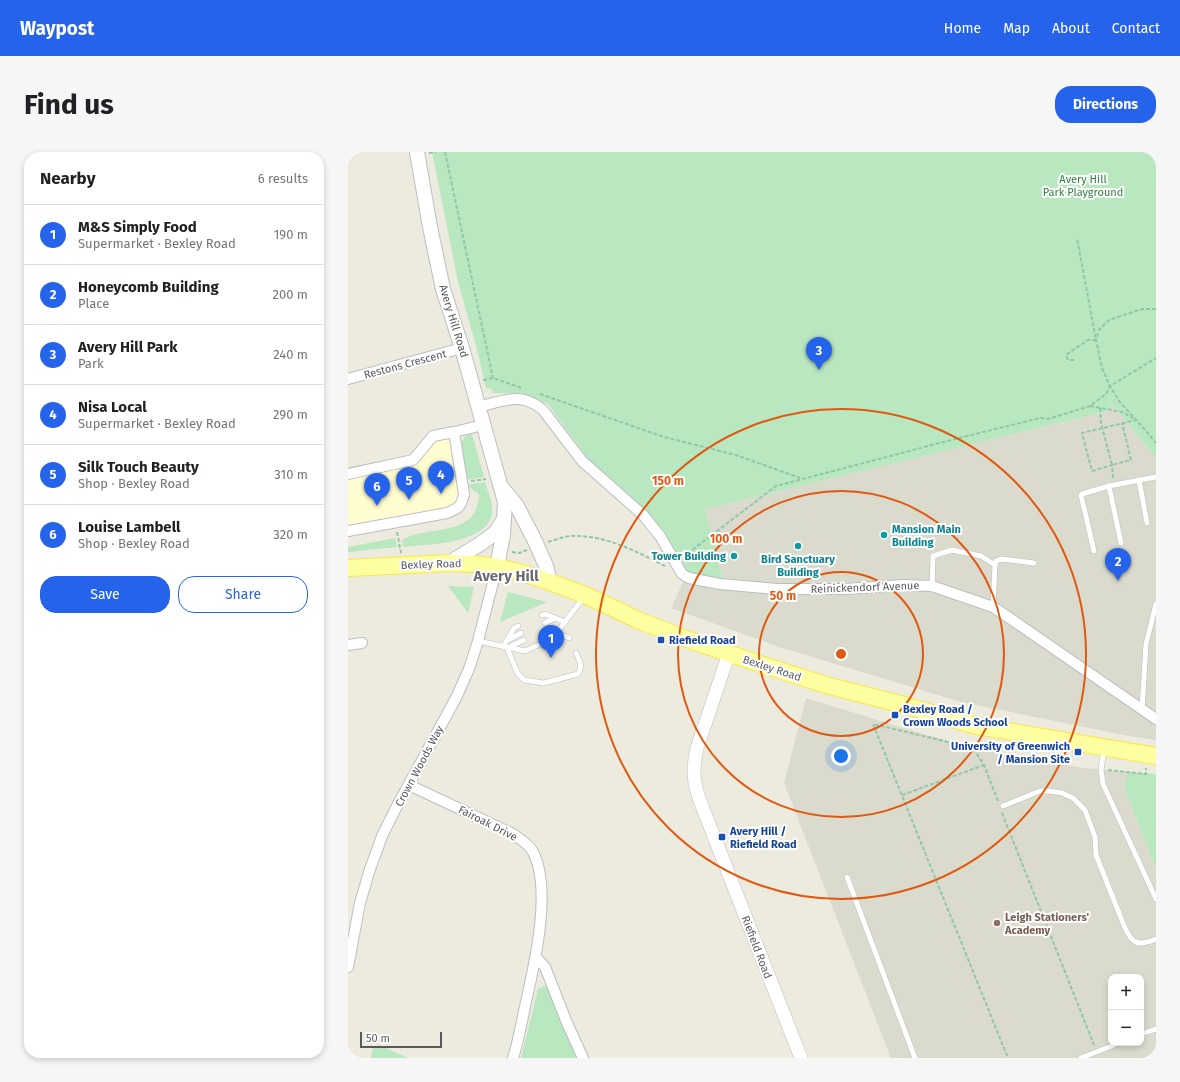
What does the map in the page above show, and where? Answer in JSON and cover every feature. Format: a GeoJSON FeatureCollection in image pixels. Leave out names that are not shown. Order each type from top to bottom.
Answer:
{"type":"FeatureCollection","features":[{"type":"Feature","properties":{"kind":"main road","name":"Avery Hill Road"},"geometry":{"type":"LineString","coordinates":[[423,152],[430,228],[443,289],[462,348],[505,502],[505,517],[497,567]]}},
{"type":"Feature","properties":{"kind":"main road","name":"Avery Hill Road"},"geometry":{"type":"LineString","coordinates":[[500,482],[517,506],[546,566],[550,582]]}},
{"type":"Feature","properties":{"kind":"main road"},"geometry":{"type":"LineString","coordinates":[[449,563],[480,544],[494,533],[505,517]]}},
{"type":"Feature","properties":{"kind":"main road","name":"Bexley Road"},"geometry":{"type":"LineString","coordinates":[[348,568],[449,563],[497,567],[523,573],[585,595],[638,620],[681,636],[826,685],[976,726],[1156,756]]}},
{"type":"Feature","properties":{"kind":"street","name":"Restons Crescent"},"geometry":{"type":"LineString","coordinates":[[348,379],[462,348]]}},
{"type":"Feature","properties":{"kind":"street"},"geometry":{"type":"LineString","coordinates":[[478,407],[514,398],[527,400],[544,410],[582,461],[643,515],[660,536],[682,574]]}},
{"type":"Feature","properties":{"kind":"street"},"geometry":{"type":"LineString","coordinates":[[348,474],[413,460],[433,436],[483,425]]}},
{"type":"Feature","properties":{"kind":"street"},"geometry":{"type":"LineString","coordinates":[[348,531],[447,513],[457,509],[462,504],[464,494],[454,432]]}},
{"type":"Feature","properties":{"kind":"street","name":"Crown Woods Way"},"geometry":{"type":"LineString","coordinates":[[348,966],[360,903],[382,836],[456,698],[469,669],[478,641],[497,567]]}},
{"type":"Feature","properties":{"kind":"street","name":"Reinickendorf Avenue"},"geometry":{"type":"LineString","coordinates":[[682,574],[689,578],[720,584],[777,589],[845,590],[903,585],[932,586],[993,607],[1156,719]]}},
{"type":"Feature","properties":{"kind":"street"},"geometry":{"type":"LineString","coordinates":[[348,644],[362,643]]}},
{"type":"Feature","properties":{"kind":"street","name":"Riefield Road"},"geometry":{"type":"LineString","coordinates":[[730,653],[697,748],[694,762],[696,790],[801,1058]]}},
{"type":"Feature","properties":{"kind":"street","name":"Fairoak Drive"},"geometry":{"type":"LineString","coordinates":[[409,785],[513,834],[528,845],[533,851],[540,871],[541,912],[536,957],[513,1058]]}},
{"type":"Feature","properties":{"kind":"street"},"geometry":{"type":"LineString","coordinates":[[536,957],[545,967],[567,1023],[583,1058]]}},
{"type":"Feature","properties":{"kind":"lane"},"geometry":{"type":"LineString","coordinates":[[1094,551],[1081,495],[1083,493],[1109,486],[1156,477]]}},
{"type":"Feature","properties":{"kind":"lane"},"geometry":{"type":"LineString","coordinates":[[1139,480],[1147,523]]}},
{"type":"Feature","properties":{"kind":"lane"},"geometry":{"type":"LineString","coordinates":[[1109,486],[1121,543]]}},
{"type":"Feature","properties":{"kind":"lane"},"geometry":{"type":"LineString","coordinates":[[932,586],[933,556],[952,550],[982,556],[995,565]]}},
{"type":"Feature","properties":{"kind":"lane"},"geometry":{"type":"LineString","coordinates":[[993,607],[996,561],[1001,559],[1034,563]]}},
{"type":"Feature","properties":{"kind":"lane"},"geometry":{"type":"LineString","coordinates":[[478,641],[525,651],[553,638],[585,595]]}},
{"type":"Feature","properties":{"kind":"lane"},"geometry":{"type":"LineString","coordinates":[[1142,710],[1146,644],[1156,604]]}},
{"type":"Feature","properties":{"kind":"lane"},"geometry":{"type":"LineString","coordinates":[[542,615],[545,614],[565,622]]}},
{"type":"Feature","properties":{"kind":"lane"},"geometry":{"type":"LineString","coordinates":[[545,623],[555,618]]}},
{"type":"Feature","properties":{"kind":"lane"},"geometry":{"type":"LineString","coordinates":[[518,626],[514,628],[505,647],[518,674],[524,680],[544,683],[578,674],[581,664],[576,654]]}},
{"type":"Feature","properties":{"kind":"lane"},"geometry":{"type":"LineString","coordinates":[[548,629],[569,638]]}},
{"type":"Feature","properties":{"kind":"lane"},"geometry":{"type":"LineString","coordinates":[[507,640],[521,633]]}},
{"type":"Feature","properties":{"kind":"lane"},"geometry":{"type":"LineString","coordinates":[[505,647],[524,640]]}},
{"type":"Feature","properties":{"kind":"lane"},"geometry":{"type":"LineString","coordinates":[[1104,748],[1101,770],[1103,784],[1156,899]]}},
{"type":"Feature","properties":{"kind":"lane"},"geometry":{"type":"LineString","coordinates":[[1002,808],[1040,791],[1062,793],[1073,798],[1085,810],[1094,837],[1096,855],[1130,937],[1137,943],[1147,943],[1156,939]]}},
{"type":"Feature","properties":{"kind":"lane"},"geometry":{"type":"LineString","coordinates":[[847,877],[915,1058]]}},
{"type":"Feature","properties":{"kind":"lane"},"geometry":{"type":"LineString","coordinates":[[1144,1033],[1156,1028]]}},
{"type":"Feature","properties":{"kind":"lane"},"geometry":{"type":"LineString","coordinates":[[1081,1058],[1112,1046]]}},
{"type":"Feature","properties":{"kind":"path"},"geometry":{"type":"LineString","coordinates":[[423,152],[436,152]]}},
{"type":"Feature","properties":{"kind":"path"},"geometry":{"type":"LineString","coordinates":[[445,152],[493,378],[523,388]]}},
{"type":"Feature","properties":{"kind":"path"},"geometry":{"type":"LineString","coordinates":[[1077,238],[1102,368],[1119,401],[1156,443]]}},
{"type":"Feature","properties":{"kind":"path"},"geometry":{"type":"LineString","coordinates":[[1096,340],[1099,330],[1109,320],[1142,309],[1156,309]]}},
{"type":"Feature","properties":{"kind":"path"},"geometry":{"type":"LineString","coordinates":[[1074,360],[1068,360],[1066,355],[1088,340],[1096,340]]}},
{"type":"Feature","properties":{"kind":"path"},"geometry":{"type":"LineString","coordinates":[[675,562],[776,486],[1040,418],[1048,419],[1090,406],[1106,394],[1110,386],[1156,358]]}},
{"type":"Feature","properties":{"kind":"path"},"geometry":{"type":"LineString","coordinates":[[538,394],[664,437],[736,456],[801,479]]}},
{"type":"Feature","properties":{"kind":"path"},"geometry":{"type":"LineString","coordinates":[[1090,406],[1122,412],[1136,420]]}},
{"type":"Feature","properties":{"kind":"path"},"geometry":{"type":"LineString","coordinates":[[1100,408],[1100,423],[1112,465],[1115,485]]}},
{"type":"Feature","properties":{"kind":"path"},"geometry":{"type":"LineString","coordinates":[[1122,423],[1131,460],[1092,471],[1082,433],[1122,423],[1136,420]]}},
{"type":"Feature","properties":{"kind":"path"},"geometry":{"type":"LineString","coordinates":[[462,483],[500,482]]}},
{"type":"Feature","properties":{"kind":"path"},"geometry":{"type":"LineString","coordinates":[[396,523],[403,565]]}},
{"type":"Feature","properties":{"kind":"path"},"geometry":{"type":"LineString","coordinates":[[500,550],[519,553],[571,536],[595,538],[623,545],[682,574]]}},
{"type":"Feature","properties":{"kind":"path"},"geometry":{"type":"LineString","coordinates":[[998,802],[984,765],[973,748],[873,724],[1008,1058]]}},
{"type":"Feature","properties":{"kind":"path"},"geometry":{"type":"LineString","coordinates":[[902,796],[984,765]]}},
{"type":"Feature","properties":{"kind":"path"},"geometry":{"type":"LineString","coordinates":[[1108,770],[1146,774],[1146,769]]}},
{"type":"Feature","properties":{"kind":"path"},"geometry":{"type":"LineString","coordinates":[[1002,808],[1097,1052]]}},
{"type":"Feature","properties":{"kind":"shaded area"},"geometry":{"type":"Polygon","coordinates":[[[1113,405],[1156,458],[1156,740],[1129,736],[961,702],[779,647],[671,608],[688,572],[723,579],[705,509],[1104,412],[1113,405]]]}},
{"type":"Feature","properties":{"kind":"shaded area"},"geometry":{"type":"Polygon","coordinates":[[[454,432],[462,483],[457,509],[348,531],[348,473],[414,463],[433,436],[454,432]]]}},
{"type":"Feature","properties":{"kind":"shaded area","name":"Leigh Stationers' Academy"},"geometry":{"type":"Polygon","coordinates":[[[806,698],[973,748],[1084,768],[1128,772],[1124,788],[1156,868],[1156,1058],[891,1058],[784,783],[806,698]]]}},
{"type":"Feature","properties":{"kind":"green space","name":"Avery Hill Park Playground"},"geometry":{"type":"Polygon","coordinates":[[[432,152],[1156,152],[1156,458],[1113,405],[1104,412],[705,509],[723,580],[688,572],[647,511],[588,459],[548,404],[520,393],[493,393],[492,389],[486,388],[478,353],[458,282],[432,152]]]}},
{"type":"Feature","properties":{"kind":"green space"},"geometry":{"type":"Polygon","coordinates":[[[472,434],[484,477],[465,480],[461,457],[461,445],[466,436],[472,434]]]}},
{"type":"Feature","properties":{"kind":"green space"},"geometry":{"type":"Polygon","coordinates":[[[485,482],[492,511],[492,515],[487,525],[478,532],[466,538],[440,543],[403,547],[402,540],[413,535],[450,528],[461,524],[470,518],[476,508],[479,494],[466,485],[485,482]]]}},
{"type":"Feature","properties":{"kind":"green space"},"geometry":{"type":"Polygon","coordinates":[[[395,538],[397,547],[348,552],[348,547],[395,538]]]}},
{"type":"Feature","properties":{"kind":"green space"},"geometry":{"type":"Polygon","coordinates":[[[448,586],[474,587],[468,613],[448,586]]]}},
{"type":"Feature","properties":{"kind":"green space"},"geometry":{"type":"Polygon","coordinates":[[[508,592],[547,602],[500,622],[508,592]]]}},
{"type":"Feature","properties":{"kind":"green space"},"geometry":{"type":"Polygon","coordinates":[[[1128,772],[1156,774],[1156,868],[1124,788],[1128,772]]]}},
{"type":"Feature","properties":{"kind":"green space"},"geometry":{"type":"Polygon","coordinates":[[[544,986],[549,989],[581,1058],[521,1058],[538,989],[544,986]]]}},
{"type":"Feature","properties":{"kind":"green space"},"geometry":{"type":"Polygon","coordinates":[[[379,1045],[408,1058],[371,1058],[373,1048],[379,1045]]]}},
{"type":"Feature","properties":{"kind":"place","name":"Avery Hill Park"},"geometry":{"type":"Point","coordinates":[819,370]}},
{"type":"Feature","properties":{"kind":"place","name":"Nisa Local"},"geometry":{"type":"Point","coordinates":[441,494]}},
{"type":"Feature","properties":{"kind":"place","name":"Silk Touch Beauty"},"geometry":{"type":"Point","coordinates":[409,500]}},
{"type":"Feature","properties":{"kind":"place","name":"Louise Lambell"},"geometry":{"type":"Point","coordinates":[377,506]}},
{"type":"Feature","properties":{"kind":"place","name":"Mansion Main Building"},"geometry":{"type":"Point","coordinates":[884,535]}},
{"type":"Feature","properties":{"kind":"place","name":"Bird Sanctuary Building"},"geometry":{"type":"Point","coordinates":[798,546]}},
{"type":"Feature","properties":{"kind":"place","name":"Tower Building"},"geometry":{"type":"Point","coordinates":[734,556]}},
{"type":"Feature","properties":{"kind":"place","name":"Honeycomb Building"},"geometry":{"type":"Point","coordinates":[1118,581]}},
{"type":"Feature","properties":{"kind":"place","name":"Riefield Road"},"geometry":{"type":"Point","coordinates":[661,640]}},
{"type":"Feature","properties":{"kind":"place","name":"M&S Simply Food"},"geometry":{"type":"Point","coordinates":[551,658]}},
{"type":"Feature","properties":{"kind":"place","name":"Bexley Road / Crown Woods School"},"geometry":{"type":"Point","coordinates":[895,715]}},
{"type":"Feature","properties":{"kind":"place","name":"University of Greenwich / Mansion Site"},"geometry":{"type":"Point","coordinates":[1078,752]}},
{"type":"Feature","properties":{"kind":"place","name":"Avery Hill / Riefield Road"},"geometry":{"type":"Point","coordinates":[722,837]}},
{"type":"Feature","properties":{"kind":"place","name":"Leigh Stationers' Academy"},"geometry":{"type":"Point","coordinates":[997,923]}},
{"type":"Feature","properties":{"kind":"district","name":"Avery Hill"},"geometry":{"type":"Point","coordinates":[506,576]}}]}
